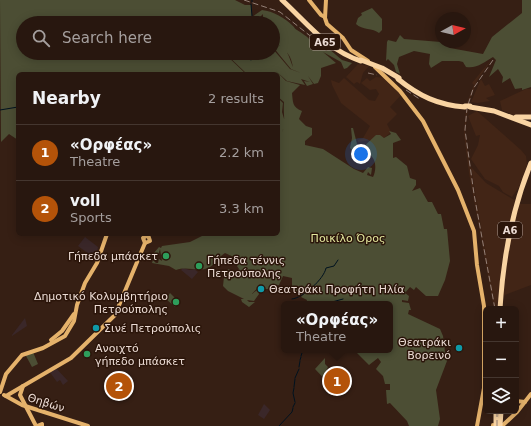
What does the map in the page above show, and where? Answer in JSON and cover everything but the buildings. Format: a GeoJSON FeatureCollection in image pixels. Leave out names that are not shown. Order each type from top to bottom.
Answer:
{"type":"FeatureCollection","features":[{"type":"Feature","properties":{"kind":"highway","name":"Α65"},"geometry":{"type":"LineString","coordinates":[[282,0],[331,46],[348,55],[385,70],[419,93],[434,100],[498,112],[531,124]]}},
{"type":"Feature","properties":{"kind":"highway","name":"Α65"},"geometry":{"type":"LineString","coordinates":[[282,0],[328,45],[344,55],[361,60]]}},
{"type":"Feature","properties":{"kind":"highway"},"geometry":{"type":"LineString","coordinates":[[288,0],[297,13]]}},
{"type":"Feature","properties":{"kind":"highway","name":"Α65"},"geometry":{"type":"LineString","coordinates":[[467,106],[494,110],[506,117],[531,124]]}},
{"type":"Feature","properties":{"kind":"highway"},"geometry":{"type":"LineString","coordinates":[[482,109],[494,110]]}},
{"type":"Feature","properties":{"kind":"highway"},"geometry":{"type":"LineString","coordinates":[[482,109],[506,117],[520,118],[531,116]]}},
{"type":"Feature","properties":{"kind":"highway"},"geometry":{"type":"LineString","coordinates":[[482,109],[506,117]]}},
{"type":"Feature","properties":{"kind":"highway"},"geometry":{"type":"LineString","coordinates":[[514,121],[524,124],[531,129]]}},
{"type":"Feature","properties":{"kind":"highway","name":"Α6"},"geometry":{"type":"LineString","coordinates":[[501,306],[503,269],[511,226],[531,162]]}},
{"type":"Feature","properties":{"kind":"highway","name":"Α6"},"geometry":{"type":"LineString","coordinates":[[501,306],[505,269],[513,226],[531,167]]}},
{"type":"Feature","properties":{"kind":"highway"},"geometry":{"type":"LineString","coordinates":[[494,426],[495,414]]}},
{"type":"Feature","properties":{"kind":"highway"},"geometry":{"type":"LineString","coordinates":[[502,414],[503,425]]}},
{"type":"Feature","properties":{"kind":"main road"},"geometry":{"type":"LineString","coordinates":[[309,0],[324,16],[328,26],[343,38],[350,50],[382,72],[404,95],[423,121],[460,194],[474,232],[477,265],[484,304],[484,378]]}},
{"type":"Feature","properties":{"kind":"main road"},"geometry":{"type":"LineString","coordinates":[[325,0],[324,16],[328,27],[342,38],[347,50],[378,70],[403,96],[422,122],[460,194]]}},
{"type":"Feature","properties":{"kind":"main road"},"geometry":{"type":"LineString","coordinates":[[0,393],[6,374],[22,355],[42,348],[66,335],[85,283],[97,263],[105,236]]}},
{"type":"Feature","properties":{"kind":"main road"},"geometry":{"type":"LineString","coordinates":[[8,396],[71,358],[116,313],[145,242],[143,238],[146,236]]}},
{"type":"Feature","properties":{"kind":"main road"},"geometry":{"type":"LineString","coordinates":[[0,389],[6,372],[22,355],[44,346],[60,333],[72,320]]}},
{"type":"Feature","properties":{"kind":"main road"},"geometry":{"type":"LineString","coordinates":[[23,386],[20,396],[39,426]]}},
{"type":"Feature","properties":{"kind":"main road","name":"Θηβών"},"geometry":{"type":"LineString","coordinates":[[0,393],[8,396],[27,409],[85,425]]}},
{"type":"Feature","properties":{"kind":"main road"},"geometry":{"type":"LineString","coordinates":[[503,425],[522,406],[531,394]]}},
{"type":"Feature","properties":{"kind":"main road"},"geometry":{"type":"LineString","coordinates":[[477,426],[483,398]]}},
{"type":"Feature","properties":{"kind":"main road"},"geometry":{"type":"LineString","coordinates":[[519,401],[525,402]]}},
{"type":"Feature","properties":{"kind":"main road","name":"Θηβών"},"geometry":{"type":"LineString","coordinates":[[27,409],[85,425]]}},
{"type":"Feature","properties":{"kind":"shaded area"},"geometry":{"type":"Polygon","coordinates":[[[491,60],[477,81],[468,105],[466,105],[474,85],[472,83],[491,60]]]}},
{"type":"Feature","properties":{"kind":"shaded area"},"geometry":{"type":"Polygon","coordinates":[[[358,64],[369,66],[363,73],[360,84],[357,82],[354,84],[346,77],[358,64]]]}},
{"type":"Feature","properties":{"kind":"shaded area"},"geometry":{"type":"Polygon","coordinates":[[[376,77],[385,78],[401,95],[390,107],[397,114],[387,124],[391,132],[384,138],[376,136],[372,140],[358,142],[358,140],[363,138],[370,126],[341,103],[331,80],[339,83],[344,78],[369,100],[375,101],[379,94],[376,89],[370,90],[361,83],[367,78],[370,81],[376,77]]]}},
{"type":"Feature","properties":{"kind":"shaded area"},"geometry":{"type":"Polygon","coordinates":[[[481,79],[485,86],[489,84],[495,95],[486,98],[490,101],[478,103],[471,102],[481,79]]]}},
{"type":"Feature","properties":{"kind":"shaded area"},"geometry":{"type":"Polygon","coordinates":[[[526,89],[531,89],[531,115],[515,116],[502,110],[500,101],[526,89]]]}},
{"type":"Feature","properties":{"kind":"shaded area"},"geometry":{"type":"Polygon","coordinates":[[[466,109],[468,109],[465,131],[467,147],[492,291],[471,167],[486,183],[521,204],[531,204],[531,285],[505,295],[500,306],[493,306],[469,173],[464,134],[466,109]]]}},
{"type":"Feature","properties":{"kind":"shaded area"},"geometry":{"type":"Polygon","coordinates":[[[477,111],[526,156],[527,165],[519,187],[512,197],[503,192],[499,186],[485,179],[471,159],[478,145],[480,135],[476,136],[468,116],[477,111]]]}},
{"type":"Feature","properties":{"kind":"shaded area"},"geometry":{"type":"Polygon","coordinates":[[[85,237],[98,247],[96,259],[78,246],[85,237]]]}},
{"type":"Feature","properties":{"kind":"shaded area"},"geometry":{"type":"Polygon","coordinates":[[[183,268],[190,270],[194,269],[198,272],[192,279],[181,270],[183,268]]]}},
{"type":"Feature","properties":{"kind":"shaded area"},"geometry":{"type":"Polygon","coordinates":[[[25,318],[27,326],[12,336],[12,335],[25,318]]]}},
{"type":"Feature","properties":{"kind":"shaded area"},"geometry":{"type":"Polygon","coordinates":[[[55,367],[68,381],[63,385],[60,380],[57,382],[49,371],[55,367]]]}},
{"type":"Feature","properties":{"kind":"shaded area"},"geometry":{"type":"Polygon","coordinates":[[[264,404],[270,410],[264,419],[258,415],[264,404]]]}},
{"type":"Feature","properties":{"kind":"green space","name":"Ποικίλο Όρος"},"geometry":{"type":"Polygon","coordinates":[[[0,0],[235,0],[245,5],[251,5],[252,16],[16,16],[16,60],[231,60],[244,72],[16,72],[16,139],[9,134],[1,142],[0,0]]]}},
{"type":"Feature","properties":{"kind":"green space"},"geometry":{"type":"Polygon","coordinates":[[[522,0],[531,0],[531,87],[522,90],[522,88],[515,89],[510,78],[502,83],[503,77],[498,69],[489,77],[496,60],[493,57],[474,67],[466,67],[463,62],[459,61],[442,61],[431,68],[429,64],[430,54],[414,51],[399,57],[397,64],[400,74],[396,72],[394,65],[388,59],[386,61],[388,40],[396,42],[400,35],[404,39],[435,42],[435,48],[450,48],[483,54],[492,37],[522,13],[522,0]]]}},
{"type":"Feature","properties":{"kind":"green space"},"geometry":{"type":"Polygon","coordinates":[[[372,8],[382,19],[382,30],[379,33],[356,24],[358,18],[362,15],[361,13],[372,8]]]}},
{"type":"Feature","properties":{"kind":"green space","name":"Ποικίλο Όρος"},"geometry":{"type":"Polygon","coordinates":[[[262,10],[279,15],[296,30],[312,41],[320,50],[323,47],[326,51],[329,49],[342,60],[352,63],[344,69],[341,62],[323,52],[336,63],[321,68],[321,76],[318,83],[314,84],[308,76],[313,84],[307,86],[304,81],[310,82],[301,79],[305,85],[287,81],[280,75],[280,72],[276,71],[277,72],[245,72],[232,60],[280,60],[280,57],[290,69],[301,73],[291,69],[280,56],[280,16],[263,16],[263,14],[261,16],[253,16],[262,10]]]}},
{"type":"Feature","properties":{"kind":"green space","name":"Ποικίλο Όρος"},"geometry":{"type":"Polygon","coordinates":[[[280,75],[286,81],[300,85],[292,93],[293,102],[296,108],[302,111],[299,119],[306,126],[312,128],[312,135],[305,141],[305,145],[323,149],[354,169],[363,173],[368,167],[372,168],[371,175],[368,172],[367,175],[373,177],[375,166],[372,157],[368,154],[357,153],[350,148],[352,138],[351,128],[353,128],[358,148],[361,149],[376,135],[380,135],[384,138],[391,134],[389,131],[396,133],[401,140],[393,143],[393,158],[396,157],[407,166],[410,178],[416,180],[416,185],[412,191],[420,188],[428,202],[432,202],[438,214],[441,214],[444,229],[447,229],[450,261],[445,280],[438,296],[426,296],[416,287],[414,290],[410,287],[405,293],[409,296],[408,301],[402,300],[402,302],[409,303],[411,310],[409,310],[408,314],[440,329],[443,336],[445,352],[450,353],[436,390],[440,419],[438,426],[409,426],[407,421],[390,403],[387,404],[386,390],[390,390],[390,384],[385,384],[383,376],[376,369],[381,362],[378,358],[369,365],[357,353],[393,353],[393,301],[307,301],[301,297],[305,293],[301,295],[292,288],[292,278],[283,276],[279,285],[272,286],[268,289],[259,288],[256,290],[252,294],[257,290],[259,294],[254,301],[247,300],[249,302],[255,302],[249,307],[242,302],[241,299],[244,299],[228,291],[223,286],[224,277],[228,269],[236,272],[239,269],[237,266],[239,263],[236,258],[225,253],[210,267],[204,269],[176,270],[169,266],[152,263],[153,260],[156,263],[158,263],[159,259],[162,261],[160,249],[158,255],[153,254],[159,247],[161,248],[162,246],[190,242],[202,236],[280,236],[280,100],[283,103],[282,112],[284,119],[284,102],[280,99],[280,75]]]}},
{"type":"Feature","properties":{"kind":"green space"},"geometry":{"type":"Polygon","coordinates":[[[170,293],[179,302],[175,307],[166,299],[170,293]]]}},
{"type":"Feature","properties":{"kind":"green space"},"geometry":{"type":"Polygon","coordinates":[[[33,352],[38,364],[32,367],[25,354],[33,352]]]}},
{"type":"Feature","properties":{"kind":"green space"},"geometry":{"type":"Polygon","coordinates":[[[325,358],[325,364],[328,367],[326,371],[331,376],[334,373],[338,376],[336,379],[339,376],[338,374],[344,381],[343,390],[338,393],[315,369],[325,358]]]}},
{"type":"Feature","properties":{"kind":"waterway"},"geometry":{"type":"LineString","coordinates":[[251,4],[252,16]]}},
{"type":"Feature","properties":{"kind":"waterway"},"geometry":{"type":"LineString","coordinates":[[0,110],[16,107]]}},
{"type":"Feature","properties":{"kind":"waterway"},"geometry":{"type":"LineString","coordinates":[[292,299],[297,298],[307,292],[321,277],[326,268],[334,266],[338,260]]}},
{"type":"Feature","properties":{"kind":"waterway"},"geometry":{"type":"LineString","coordinates":[[336,301],[343,299]]}},
{"type":"Feature","properties":{"kind":"waterway"},"geometry":{"type":"LineString","coordinates":[[299,367],[300,361]]}},
{"type":"Feature","properties":{"kind":"waterway"},"geometry":{"type":"LineString","coordinates":[[295,378],[299,369]]}},
{"type":"Feature","properties":{"kind":"waterway"},"geometry":{"type":"LineString","coordinates":[[294,387],[295,379]]}},
{"type":"Feature","properties":{"kind":"waterway"},"geometry":{"type":"LineString","coordinates":[[294,388],[293,393],[295,402]]}},
{"type":"Feature","properties":{"kind":"waterway"},"geometry":{"type":"LineString","coordinates":[[293,407],[295,403]]}},
{"type":"Feature","properties":{"kind":"waterway"},"geometry":{"type":"LineString","coordinates":[[279,426],[292,412],[293,408]]}},
{"type":"Feature","properties":{"kind":"railway"},"geometry":{"type":"LineString","coordinates":[[244,0],[280,12],[328,50]]}},
{"type":"Feature","properties":{"kind":"railway"},"geometry":{"type":"LineString","coordinates":[[493,60],[473,89],[467,108],[465,130],[474,194],[494,306]]}},
{"type":"Feature","properties":{"kind":"railway"},"geometry":{"type":"LineString","coordinates":[[368,73],[377,75]]}},
{"type":"Feature","properties":{"kind":"railway"},"geometry":{"type":"LineString","coordinates":[[406,90],[421,100]]}},
{"type":"Feature","properties":{"kind":"railway"},"geometry":{"type":"LineString","coordinates":[[497,414],[497,426]]}},
{"type":"Feature","properties":{"kind":"place","name":"Γήπεδα μπάσκετ"},"geometry":{"type":"Point","coordinates":[166,256]}},
{"type":"Feature","properties":{"kind":"place","name":"Γήπεδα τέννις Πετρούπολης"},"geometry":{"type":"Point","coordinates":[199,266]}},
{"type":"Feature","properties":{"kind":"place","name":"Θεατράκι Προφήτη Ηλία"},"geometry":{"type":"Point","coordinates":[261,289]}},
{"type":"Feature","properties":{"kind":"place","name":"Δημοτικό Κολυμβητήριο Πετρούπολης"},"geometry":{"type":"Point","coordinates":[176,302]}},
{"type":"Feature","properties":{"kind":"place","name":"Σινέ Πετρούπολις"},"geometry":{"type":"Point","coordinates":[96,328]}},
{"type":"Feature","properties":{"kind":"place","name":"Θεατράκι Βορεινό"},"geometry":{"type":"Point","coordinates":[459,348]}},
{"type":"Feature","properties":{"kind":"place","name":"Ανοιχτό γήπεδο μπάσκετ"},"geometry":{"type":"Point","coordinates":[87,354]}},
{"type":"Feature","properties":{"kind":"place","name":"«Ορφέας»"},"geometry":{"type":"Point","coordinates":[337,381]}},
{"type":"Feature","properties":{"kind":"place","name":"voll"},"geometry":{"type":"Point","coordinates":[119,386]}}]}
